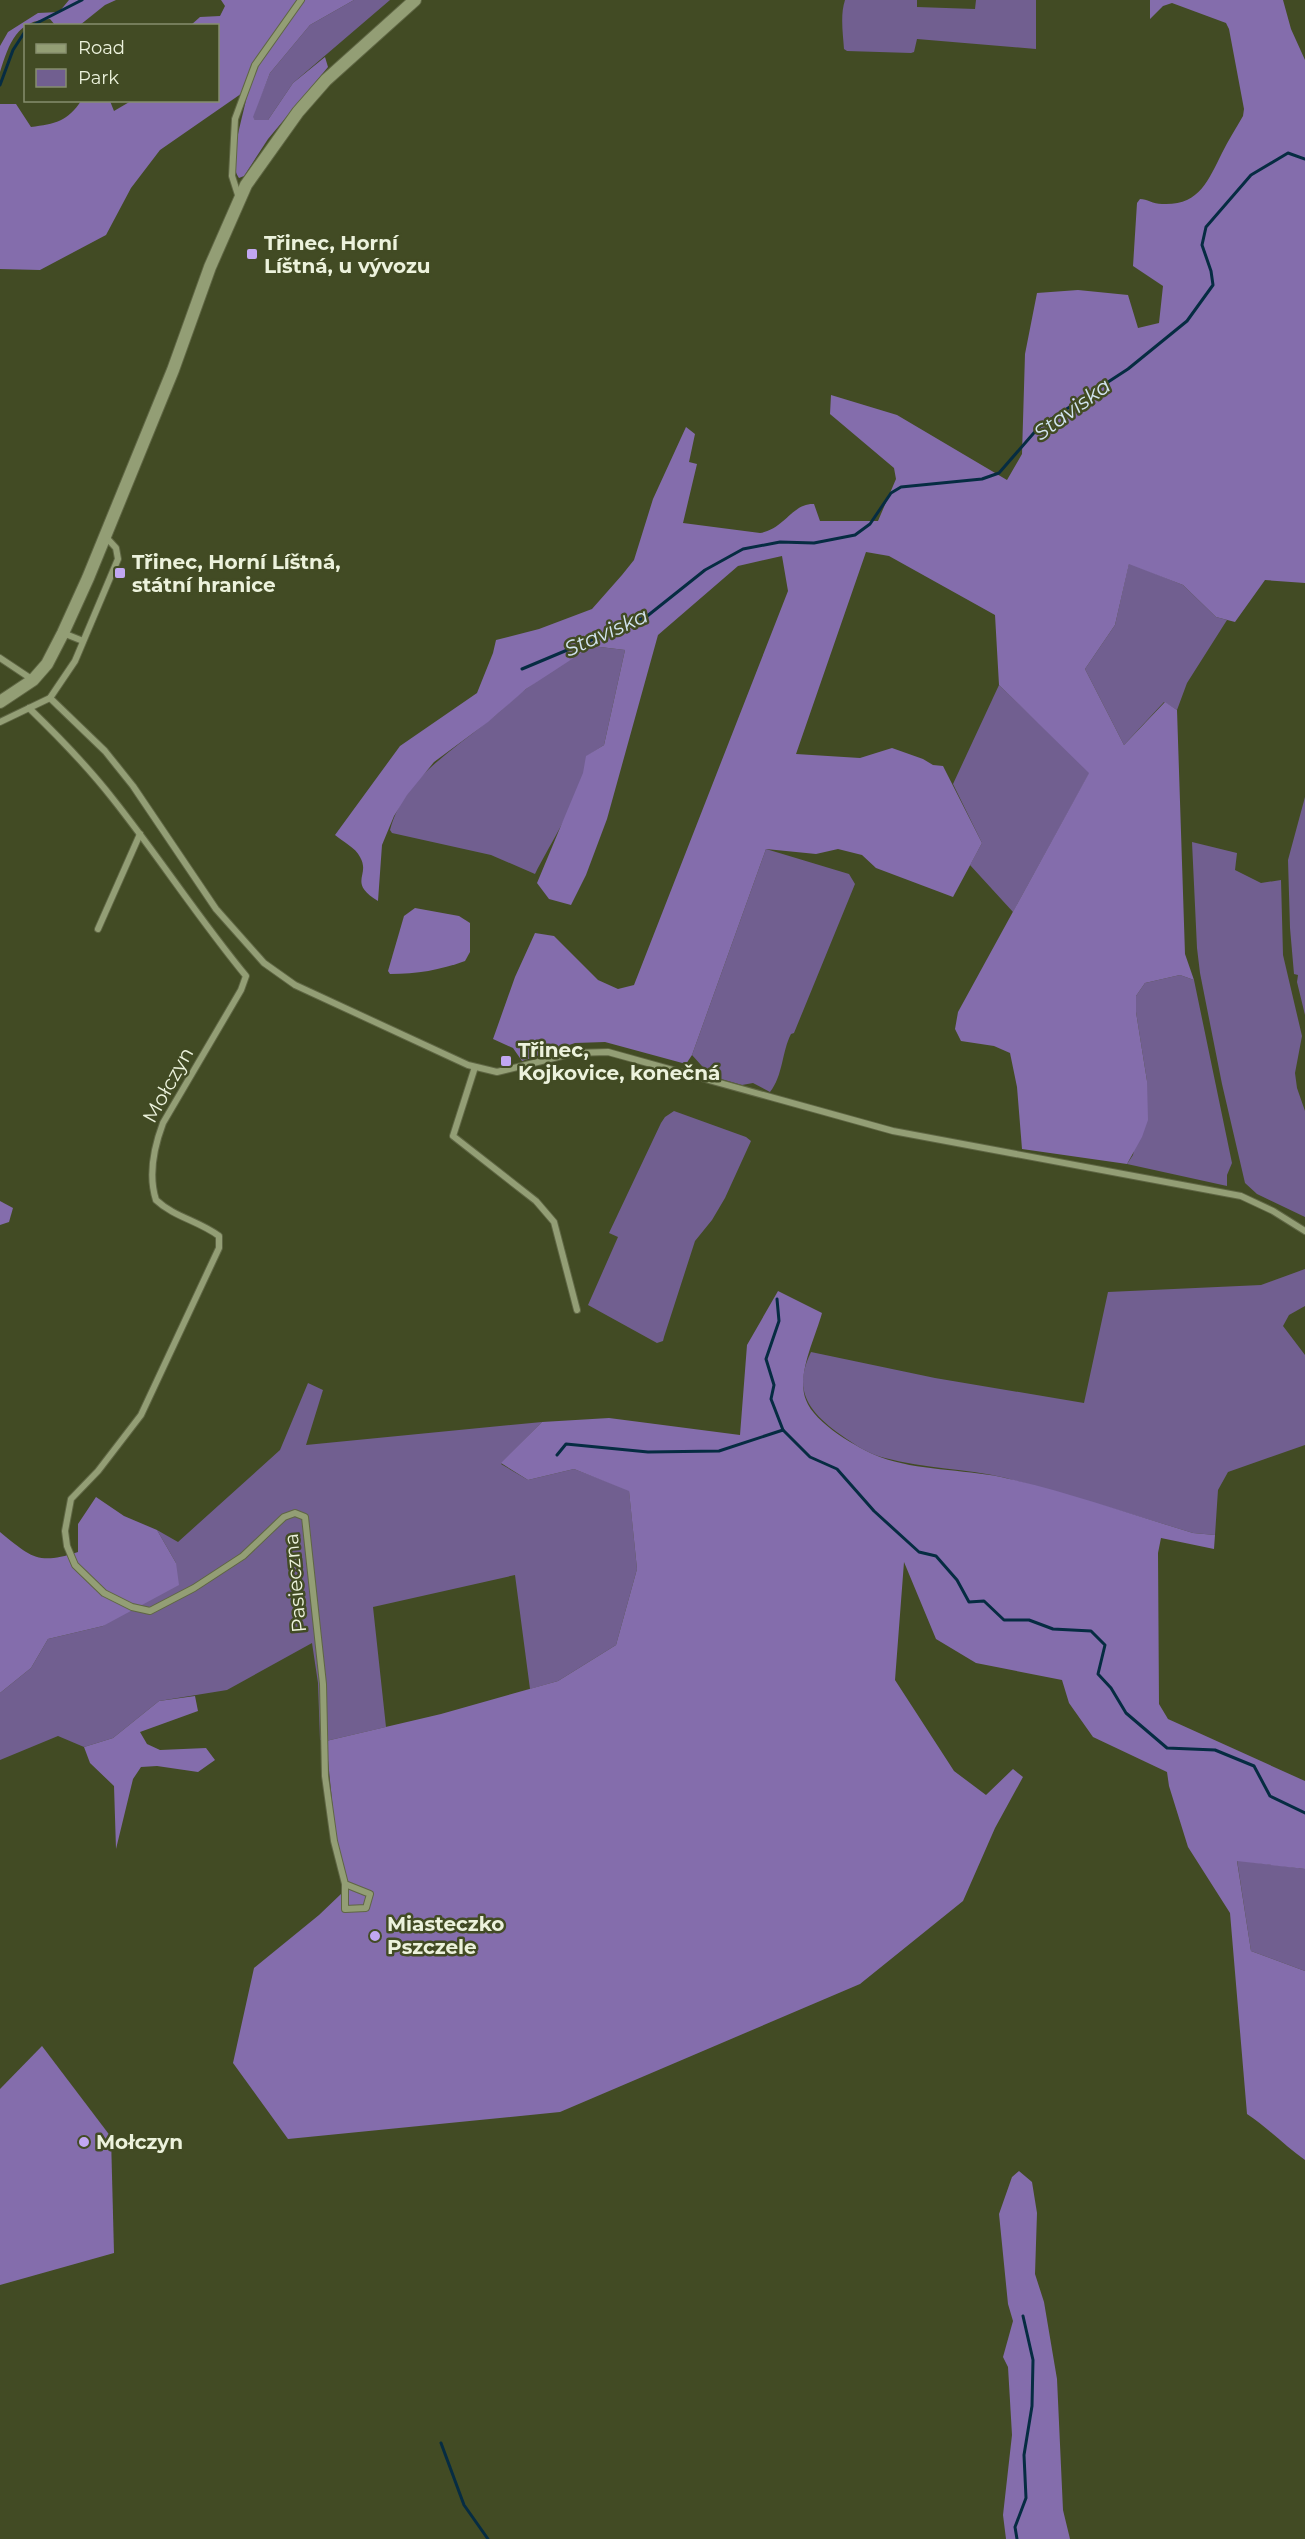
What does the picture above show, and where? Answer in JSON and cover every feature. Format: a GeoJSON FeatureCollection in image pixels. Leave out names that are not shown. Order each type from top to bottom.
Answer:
{"type":"FeatureCollection","features":[{"type":"Feature","properties":{"kind":"street"},"geometry":{"type":"LineString","coordinates":[[239,198],[231,176],[236,119],[255,66],[301,0]]}},
{"type":"Feature","properties":{"kind":"street"},"geometry":{"type":"LineString","coordinates":[[0,702],[33,680],[47,664],[63,633],[105,536],[239,198],[270,149],[326,80],[415,0]]}},
{"type":"Feature","properties":{"kind":"street"},"geometry":{"type":"LineString","coordinates":[[0,722],[50,698],[75,661],[118,559],[116,548],[105,536]]}},
{"type":"Feature","properties":{"kind":"street"},"geometry":{"type":"LineString","coordinates":[[63,633],[83,641]]}},
{"type":"Feature","properties":{"kind":"street"},"geometry":{"type":"LineString","coordinates":[[0,658],[33,680]]}},
{"type":"Feature","properties":{"kind":"street"},"geometry":{"type":"LineString","coordinates":[[50,698],[105,751],[133,786],[216,909],[264,963],[295,986],[475,1066],[497,1072],[574,1053],[608,1052],[893,1131],[1241,1196],[1273,1211],[1305,1231]]}},
{"type":"Feature","properties":{"kind":"street","name":"Mołczyn"},"geometry":{"type":"LineString","coordinates":[[29,708],[83,763],[140,834],[208,931],[246,976],[226,1016],[171,1109],[157,1140],[152,1178],[156,1200],[174,1214],[209,1229],[219,1236],[220,1241],[219,1248],[141,1415]]}},
{"type":"Feature","properties":{"kind":"street"},"geometry":{"type":"LineString","coordinates":[[98,929],[140,834]]}},
{"type":"Feature","properties":{"kind":"street"},"geometry":{"type":"LineString","coordinates":[[475,1066],[453,1136],[536,1201],[554,1222],[577,1310]]}},
{"type":"Feature","properties":{"kind":"street","name":"Pasieczna"},"geometry":{"type":"LineString","coordinates":[[141,1415],[98,1471],[71,1499],[65,1531],[70,1556],[75,1565],[104,1593],[132,1607],[150,1611],[194,1588],[243,1556],[284,1517],[295,1513],[305,1517],[322,1684],[325,1776],[334,1841],[345,1884],[345,1909],[366,1908],[370,1894],[345,1884]]}},
{"type":"Feature","properties":{"kind":"green space"},"geometry":{"type":"Polygon","coordinates":[[[354,0],[390,0],[293,83],[268,120],[255,120],[252,117],[270,73],[310,25],[354,0]]]}},
{"type":"Feature","properties":{"kind":"green space"},"geometry":{"type":"Polygon","coordinates":[[[845,0],[917,0],[917,7],[975,9],[976,0],[1036,0],[1036,49],[917,39],[914,52],[911,53],[847,51],[844,49],[842,24],[845,0]]]}},
{"type":"Feature","properties":{"kind":"green space"},"geometry":{"type":"Polygon","coordinates":[[[1129,563],[1183,585],[1216,617],[1227,620],[1187,683],[1177,710],[1164,702],[1124,745],[1085,669],[1115,625],[1129,563]]]}},
{"type":"Feature","properties":{"kind":"green space"},"geometry":{"type":"Polygon","coordinates":[[[592,646],[625,650],[604,745],[587,756],[575,799],[535,874],[491,855],[392,833],[390,830],[406,796],[430,768],[526,689],[592,646]]]}},
{"type":"Feature","properties":{"kind":"green space"},"geometry":{"type":"Polygon","coordinates":[[[999,685],[1090,772],[1013,912],[970,865],[982,843],[953,784],[999,685]]]}},
{"type":"Feature","properties":{"kind":"green space"},"geometry":{"type":"Polygon","coordinates":[[[1305,797],[1305,1015],[1297,982],[1298,975],[1294,974],[1288,860],[1305,797]]]}},
{"type":"Feature","properties":{"kind":"green space"},"geometry":{"type":"Polygon","coordinates":[[[1192,842],[1237,853],[1235,870],[1261,883],[1281,880],[1283,955],[1302,1036],[1295,1073],[1297,1088],[1305,1111],[1305,1217],[1257,1194],[1245,1183],[1200,973],[1192,842]]]}},
{"type":"Feature","properties":{"kind":"green space"},"geometry":{"type":"Polygon","coordinates":[[[766,849],[849,874],[855,884],[794,1033],[788,1041],[778,1079],[770,1092],[753,1083],[742,1085],[711,1076],[692,1055],[766,849]]]}},
{"type":"Feature","properties":{"kind":"green space"},"geometry":{"type":"Polygon","coordinates":[[[1180,975],[1194,980],[1232,1163],[1227,1175],[1227,1186],[1127,1164],[1133,1155],[1147,1081],[1136,1012],[1136,996],[1145,983],[1180,975]]]}},
{"type":"Feature","properties":{"kind":"green space"},"geometry":{"type":"Polygon","coordinates":[[[674,1111],[746,1137],[751,1141],[725,1198],[712,1220],[695,1241],[663,1341],[657,1343],[588,1305],[618,1237],[609,1233],[661,1123],[674,1111]]]}},
{"type":"Feature","properties":{"kind":"green space"},"geometry":{"type":"Polygon","coordinates":[[[1305,1269],[1305,1306],[1289,1315],[1283,1326],[1305,1355],[1305,1445],[1228,1472],[1218,1490],[1215,1535],[1193,1533],[1006,1478],[900,1462],[879,1456],[856,1445],[820,1418],[812,1409],[804,1389],[803,1378],[811,1352],[935,1378],[1084,1403],[1108,1292],[1261,1285],[1305,1269]]]}},
{"type":"Feature","properties":{"kind":"green space"},"geometry":{"type":"Polygon","coordinates":[[[308,1383],[323,1390],[306,1445],[542,1422],[501,1464],[528,1480],[574,1469],[629,1490],[637,1569],[616,1645],[558,1681],[530,1689],[515,1575],[373,1607],[386,1727],[326,1741],[320,1740],[318,1683],[312,1643],[227,1690],[159,1701],[113,1738],[84,1747],[58,1736],[0,1760],[0,1693],[31,1668],[48,1639],[103,1626],[176,1563],[157,1530],[178,1542],[280,1450],[308,1383]]]}},
{"type":"Feature","properties":{"kind":"green space"},"geometry":{"type":"Polygon","coordinates":[[[1237,1860],[1305,1869],[1305,1971],[1251,1951],[1237,1860]]]}},
{"type":"Feature","properties":{"kind":"shaded area"},"geometry":{"type":"Polygon","coordinates":[[[69,0],[116,0],[105,5],[81,24],[54,24],[50,19],[24,24],[24,28],[11,43],[0,72],[0,46],[8,32],[38,13],[59,12],[69,0]]]}},
{"type":"Feature","properties":{"kind":"shaded area"},"geometry":{"type":"Polygon","coordinates":[[[221,0],[354,0],[310,25],[270,73],[253,117],[255,120],[268,120],[293,83],[325,57],[328,67],[268,139],[244,176],[239,178],[235,160],[248,89],[160,150],[131,188],[106,235],[40,270],[0,269],[0,104],[16,104],[31,127],[66,117],[80,102],[110,102],[114,111],[129,102],[219,102],[219,24],[192,24],[200,17],[220,16],[225,6],[221,0]]]}},
{"type":"Feature","properties":{"kind":"shaded area"},"geometry":{"type":"Polygon","coordinates":[[[1150,0],[1283,0],[1291,29],[1305,60],[1305,583],[1265,580],[1235,622],[1216,617],[1183,585],[1129,564],[1115,625],[1085,669],[1124,745],[1165,702],[1177,710],[1185,954],[1194,980],[1180,975],[1145,983],[1136,996],[1136,1012],[1147,1081],[1148,1120],[1142,1137],[1127,1164],[1022,1149],[1017,1087],[1010,1053],[994,1046],[961,1041],[955,1029],[958,1012],[1089,773],[999,685],[995,615],[889,556],[866,552],[796,754],[860,758],[892,748],[933,765],[943,766],[982,843],[953,897],[876,868],[862,855],[838,849],[816,854],[766,849],[692,1055],[686,1064],[605,1042],[575,1043],[522,1061],[513,1048],[493,1039],[515,977],[535,933],[554,936],[598,980],[618,989],[634,985],[788,591],[782,556],[738,566],[658,635],[607,819],[586,875],[571,905],[549,899],[537,883],[583,773],[586,756],[604,745],[625,650],[592,646],[526,689],[488,722],[434,762],[407,795],[394,816],[382,845],[378,901],[364,889],[363,864],[358,854],[335,835],[400,746],[477,693],[496,640],[539,629],[592,609],[622,575],[634,560],[653,499],[686,427],[695,434],[689,462],[697,464],[683,523],[760,533],[776,527],[800,508],[814,504],[820,521],[878,521],[896,479],[894,468],[830,414],[831,395],[897,415],[1007,480],[1022,454],[1025,354],[1037,293],[1078,290],[1128,295],[1138,328],[1159,323],[1163,286],[1133,266],[1137,203],[1140,199],[1159,204],[1175,204],[1194,196],[1207,182],[1243,116],[1244,109],[1226,23],[1172,3],[1163,6],[1150,19],[1150,0]]]}},
{"type":"Feature","properties":{"kind":"shaded area"},"geometry":{"type":"Polygon","coordinates":[[[415,908],[459,916],[470,923],[470,952],[465,961],[428,971],[390,974],[388,971],[404,916],[415,908]]]}},
{"type":"Feature","properties":{"kind":"shaded area"},"geometry":{"type":"Polygon","coordinates":[[[0,1201],[13,1208],[9,1222],[0,1225],[0,1201]]]}},
{"type":"Feature","properties":{"kind":"shaded area"},"geometry":{"type":"Polygon","coordinates":[[[778,1291],[822,1313],[805,1368],[803,1380],[806,1400],[827,1426],[861,1448],[895,1462],[1001,1477],[1074,1496],[1193,1533],[1215,1535],[1214,1549],[1161,1538],[1158,1553],[1159,1704],[1168,1719],[1305,1781],[1305,1869],[1237,1861],[1251,1951],[1305,1971],[1305,2160],[1247,2114],[1230,1913],[1188,1847],[1169,1786],[1167,1772],[1093,1737],[1069,1703],[1062,1680],[976,1663],[936,1639],[904,1562],[895,1680],[954,1771],[986,1795],[1013,1769],[1023,1777],[995,1828],[963,1901],[860,1984],[560,2112],[288,2139],[233,2063],[254,1968],[319,1915],[341,1894],[347,1881],[336,1840],[326,1741],[441,1714],[558,1681],[616,1645],[637,1569],[629,1491],[574,1469],[528,1480],[501,1463],[542,1422],[609,1418],[740,1435],[747,1345],[778,1291]]]}},
{"type":"Feature","properties":{"kind":"shaded area"},"geometry":{"type":"Polygon","coordinates":[[[96,1497],[124,1516],[157,1530],[176,1563],[179,1585],[103,1626],[48,1639],[31,1668],[0,1693],[0,1532],[36,1557],[53,1558],[78,1552],[78,1524],[96,1497]]]}},
{"type":"Feature","properties":{"kind":"shaded area"},"geometry":{"type":"Polygon","coordinates":[[[195,1696],[198,1711],[140,1732],[147,1744],[160,1750],[206,1748],[215,1760],[198,1772],[157,1766],[141,1767],[133,1779],[116,1849],[114,1786],[90,1763],[84,1747],[113,1738],[159,1701],[195,1696]]]}},
{"type":"Feature","properties":{"kind":"shaded area"},"geometry":{"type":"Polygon","coordinates":[[[42,2046],[111,2137],[114,2253],[0,2285],[0,2089],[42,2046]]]}},
{"type":"Feature","properties":{"kind":"shaded area"},"geometry":{"type":"Polygon","coordinates":[[[1019,2171],[1032,2182],[1037,2213],[1035,2274],[1044,2302],[1057,2379],[1063,2510],[1070,2539],[1006,2539],[1003,2515],[1012,2435],[1008,2367],[1003,2357],[1013,2321],[1008,2304],[999,2214],[1012,2177],[1019,2171]]]}},
{"type":"Feature","properties":{"kind":"waterway"},"geometry":{"type":"LineString","coordinates":[[35,24],[82,0]]}},
{"type":"Feature","properties":{"kind":"waterway"},"geometry":{"type":"LineString","coordinates":[[0,85],[13,50],[24,33]]}},
{"type":"Feature","properties":{"kind":"waterway","name":"Staviska"},"geometry":{"type":"LineString","coordinates":[[522,669],[646,617],[705,570],[743,549],[780,542],[814,543],[855,535],[870,524],[891,493],[901,487],[982,479],[999,473],[1039,427],[1128,369],[1187,321],[1213,285],[1202,245],[1206,227],[1251,175],[1288,153],[1305,159]]}},
{"type":"Feature","properties":{"kind":"waterway"},"geometry":{"type":"LineString","coordinates":[[777,1299],[779,1321],[766,1359],[774,1385],[771,1399],[783,1430]]}},
{"type":"Feature","properties":{"kind":"waterway"},"geometry":{"type":"LineString","coordinates":[[557,1455],[566,1444],[648,1452],[719,1451],[783,1430],[810,1457],[837,1469],[874,1511],[919,1552],[936,1556],[957,1580],[969,1602],[984,1601],[1004,1620],[1029,1620],[1053,1629],[1091,1631],[1105,1645],[1098,1674],[1111,1688],[1126,1713],[1167,1748],[1215,1750],[1254,1766],[1270,1796],[1305,1813]]}},
{"type":"Feature","properties":{"kind":"waterway"},"geometry":{"type":"LineString","coordinates":[[1017,2539],[1015,2527],[1026,2498],[1024,2455],[1032,2406],[1033,2360],[1023,2316]]}},
{"type":"Feature","properties":{"kind":"waterway"},"geometry":{"type":"LineString","coordinates":[[441,2443],[464,2505],[488,2539]]}},
{"type":"Feature","properties":{"kind":"place","name":"Třinec, Horní Líštná, u vývozu"},"geometry":{"type":"Point","coordinates":[252,254]}},
{"type":"Feature","properties":{"kind":"place","name":"Třinec, Horní Líštná, státní hranice"},"geometry":{"type":"Point","coordinates":[120,573]}},
{"type":"Feature","properties":{"kind":"place","name":"Třinec, Kojkovice, konečná"},"geometry":{"type":"Point","coordinates":[506,1061]}},
{"type":"Feature","properties":{"kind":"place","name":"Miasteczko Pszczele"},"geometry":{"type":"Point","coordinates":[375,1936]}},
{"type":"Feature","properties":{"kind":"place","name":"Mołczyn"},"geometry":{"type":"Point","coordinates":[84,2142]}}]}
